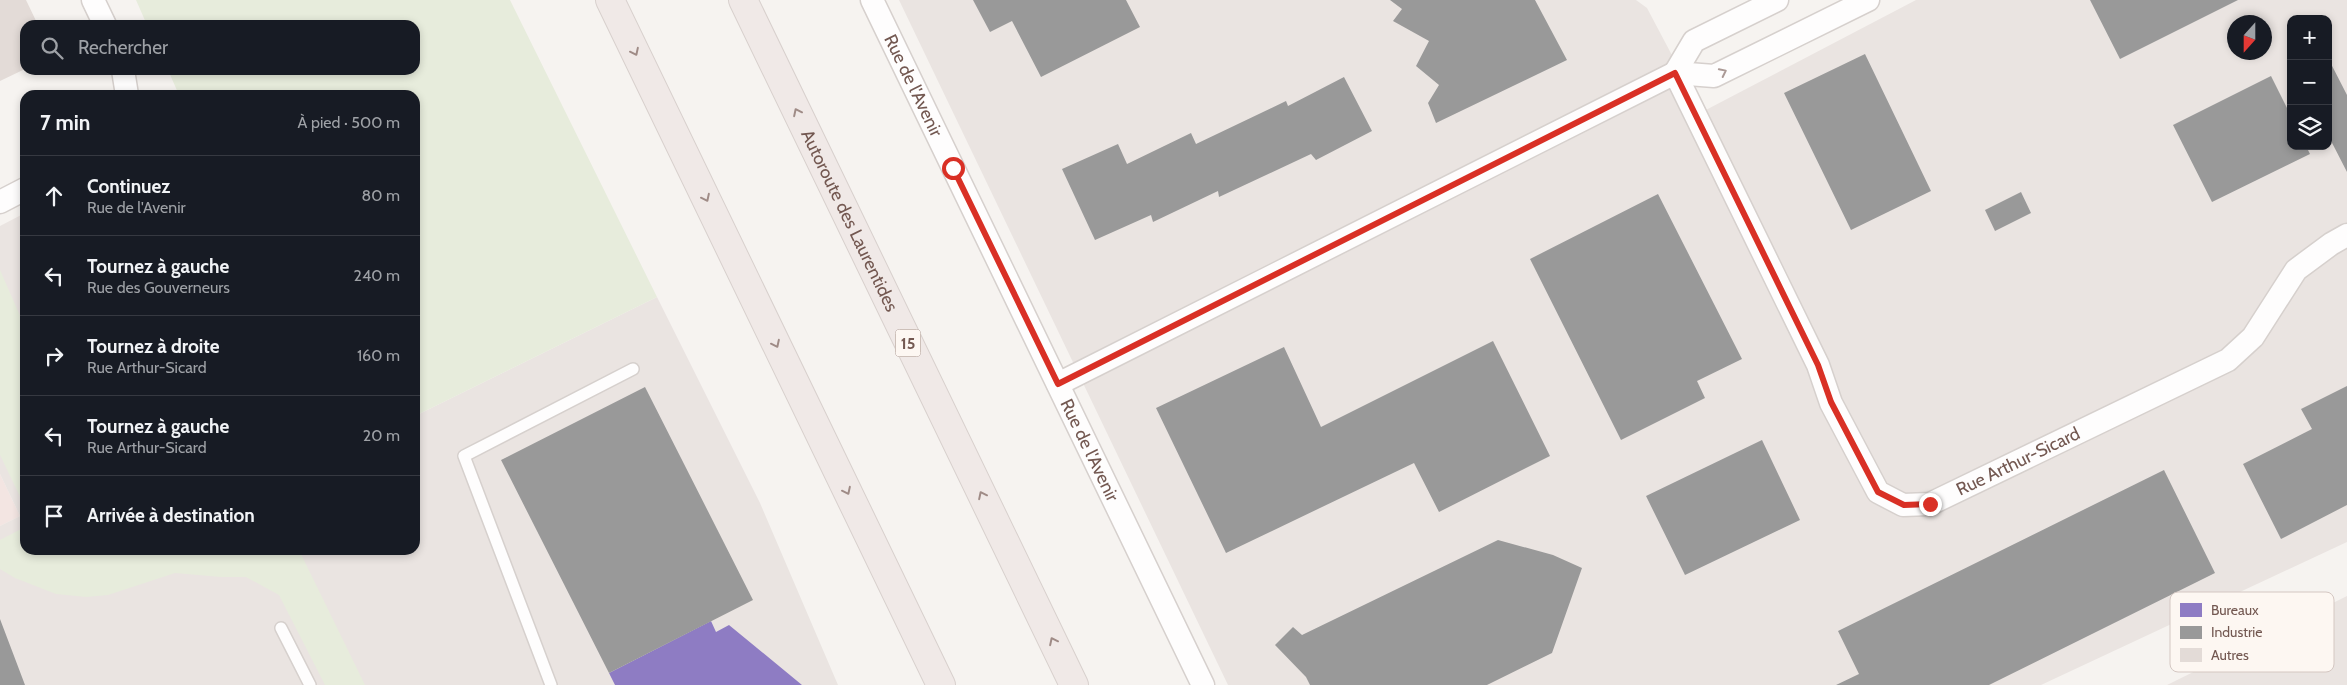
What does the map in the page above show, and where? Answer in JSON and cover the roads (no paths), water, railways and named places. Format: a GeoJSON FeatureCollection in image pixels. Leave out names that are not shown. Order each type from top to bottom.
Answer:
{"type":"FeatureCollection","features":[{"type":"Feature","properties":{"kind":"highway"},"geometry":{"type":"LineString","coordinates":[[610,0],[940,685]]}},
{"type":"Feature","properties":{"kind":"highway","name":"Autoroute des Laurentides"},"geometry":{"type":"LineString","coordinates":[[743,0],[1074,685]]}},
{"type":"Feature","properties":{"kind":"street"},"geometry":{"type":"LineString","coordinates":[[93,0],[103,20]]}},
{"type":"Feature","properties":{"kind":"street","name":"Rue de l'Avenir"},"geometry":{"type":"LineString","coordinates":[[872,0],[1203,685]]}},
{"type":"Feature","properties":{"kind":"street"},"geometry":{"type":"LineString","coordinates":[[1675,73],[1694,41],[1777,0]]}},
{"type":"Feature","properties":{"kind":"street"},"geometry":{"type":"LineString","coordinates":[[1058,384],[1675,73],[1714,76],[1868,0]]}},
{"type":"Feature","properties":{"kind":"street","name":"Rue Arthur-Sicard"},"geometry":{"type":"LineString","coordinates":[[1675,73],[1818,365],[1831,402],[1878,492],[1904,505],[1930,504],[2228,360],[2253,337],[2296,270],[2331,244],[2347,236]]}},
{"type":"Feature","properties":{"kind":"street"},"geometry":{"type":"LineString","coordinates":[[124,75],[126,90]]}},
{"type":"Feature","properties":{"kind":"street"},"geometry":{"type":"LineString","coordinates":[[0,202],[20,192]]}},
{"type":"Feature","properties":{"kind":"lane"},"geometry":{"type":"LineString","coordinates":[[551,685],[464,456],[633,369]]}},
{"type":"Feature","properties":{"kind":"lane"},"geometry":{"type":"LineString","coordinates":[[281,628],[310,685]]}}]}
